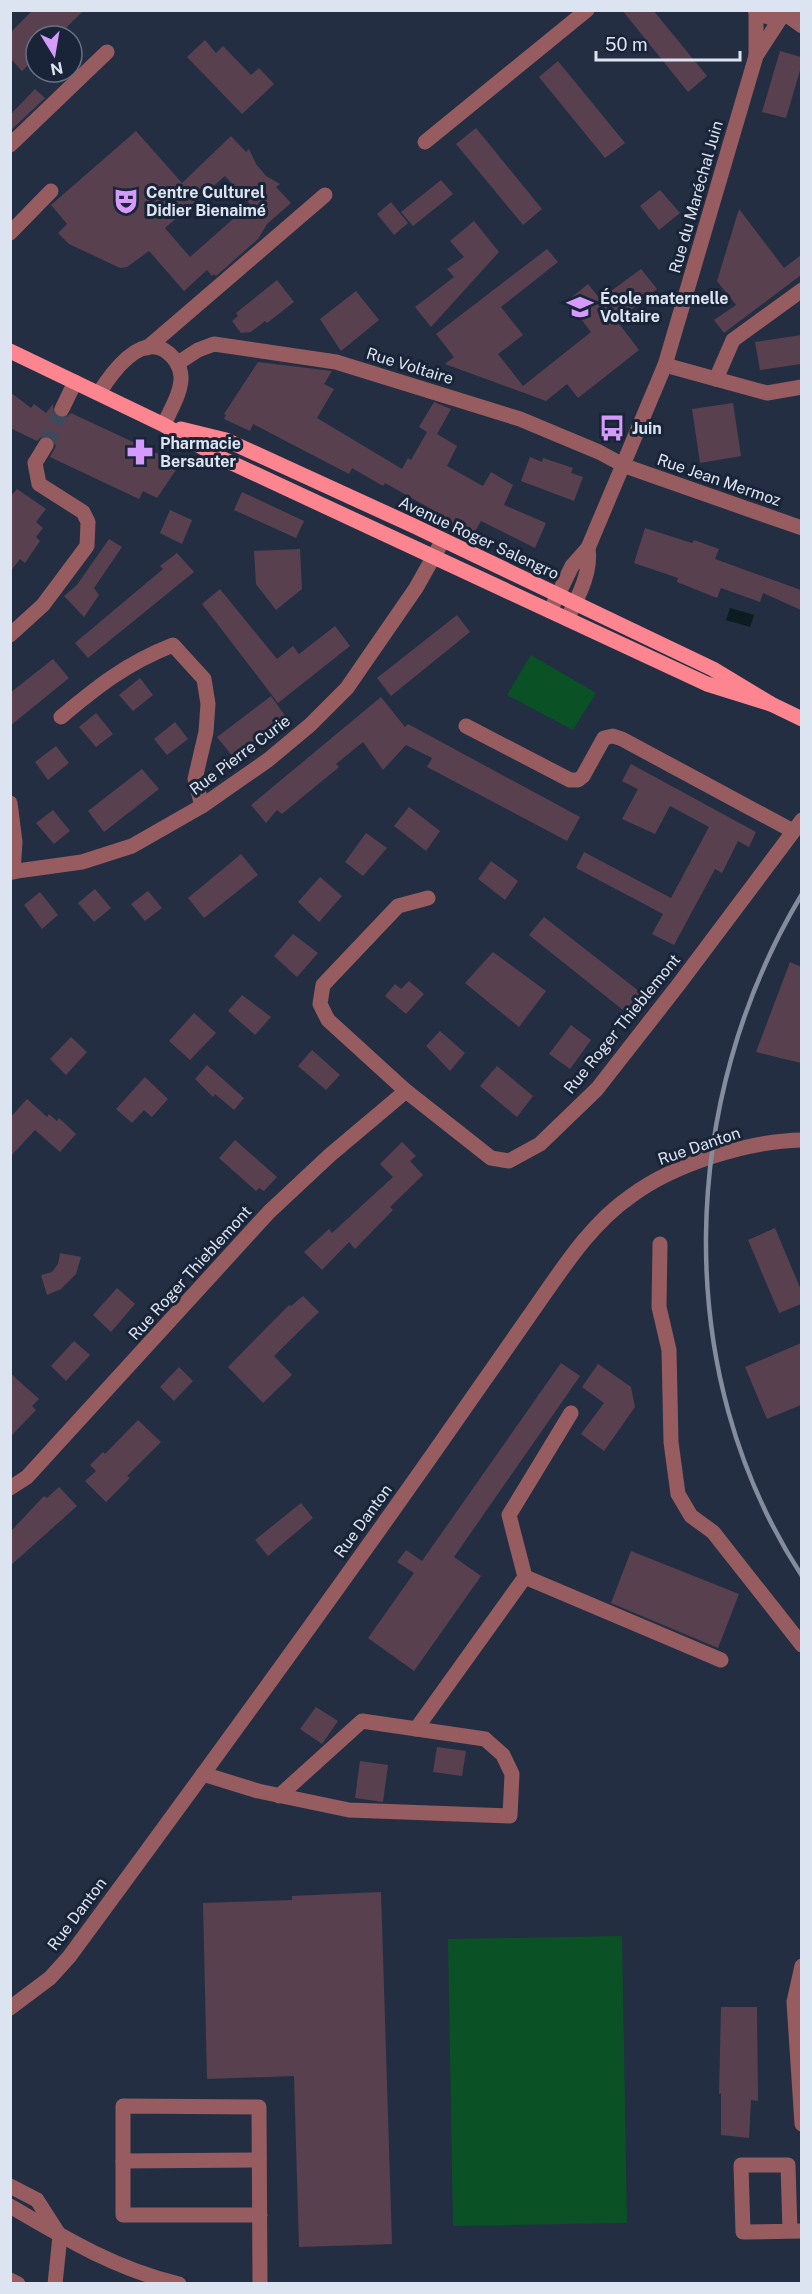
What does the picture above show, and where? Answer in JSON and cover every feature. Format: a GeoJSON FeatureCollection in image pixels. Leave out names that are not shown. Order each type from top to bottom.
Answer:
{"type":"FeatureCollection","features":[{"type":"Feature","properties":{"kind":"main road","name":"Avenue Roger Salengro"},"geometry":{"type":"LineString","coordinates":[[10,351],[164,424],[219,457],[707,684],[771,704]]}},
{"type":"Feature","properties":{"kind":"main road","name":"Avenue Roger Salengro"},"geometry":{"type":"LineString","coordinates":[[164,424],[226,441],[443,540],[713,669],[801,719]]}},
{"type":"Feature","properties":{"kind":"street"},"geometry":{"type":"LineString","coordinates":[[425,142],[587,10]]}},
{"type":"Feature","properties":{"kind":"street"},"geometry":{"type":"LineString","coordinates":[[756,11],[767,18],[787,15],[801,26]]}},
{"type":"Feature","properties":{"kind":"street","name":"Rue du Maréchal Juin"},"geometry":{"type":"LineString","coordinates":[[550,611],[577,558],[588,548],[665,365],[756,56],[756,11]]}},
{"type":"Feature","properties":{"kind":"street","name":"Rue du Maréchal Juin"},"geometry":{"type":"LineString","coordinates":[[756,56],[787,15]]}},
{"type":"Feature","properties":{"kind":"street"},"geometry":{"type":"LineString","coordinates":[[10,145],[106,52]]}},
{"type":"Feature","properties":{"kind":"street"},"geometry":{"type":"LineString","coordinates":[[10,233],[51,191]]}},
{"type":"Feature","properties":{"kind":"street"},"geometry":{"type":"LineString","coordinates":[[147,348],[326,195]]}},
{"type":"Feature","properties":{"kind":"street"},"geometry":{"type":"LineString","coordinates":[[716,379],[733,340],[801,290]]}},
{"type":"Feature","properties":{"kind":"street","name":"Rue Voltaire"},"geometry":{"type":"LineString","coordinates":[[178,363],[198,350],[214,344],[336,362],[520,419],[599,452],[624,466]]}},
{"type":"Feature","properties":{"kind":"street"},"geometry":{"type":"LineString","coordinates":[[99,393],[114,371],[132,353],[147,348],[161,348],[178,363],[181,376],[179,390],[164,424]]}},
{"type":"Feature","properties":{"kind":"street"},"geometry":{"type":"LineString","coordinates":[[665,365],[767,393],[801,387]]}},
{"type":"Feature","properties":{"kind":"street"},"geometry":{"type":"LineString","coordinates":[[62,409],[75,382]]}},
{"type":"Feature","properties":{"kind":"street"},"geometry":{"type":"LineString","coordinates":[[10,635],[43,605],[87,546],[89,535],[83,512],[39,484],[35,463],[46,444]]}},
{"type":"Feature","properties":{"kind":"street","name":"Rue Jean Mermoz"},"geometry":{"type":"LineString","coordinates":[[624,466],[801,528]]}},
{"type":"Feature","properties":{"kind":"street","name":"Rue Pierre Curie"},"geometry":{"type":"LineString","coordinates":[[12,872],[82,862],[132,846],[202,806],[268,760],[310,725],[347,688],[416,588],[443,540]]}},
{"type":"Feature","properties":{"kind":"street","name":"Rue du Maréchal Juin"},"geometry":{"type":"LineString","coordinates":[[567,619],[590,560],[588,548]]}},
{"type":"Feature","properties":{"kind":"street"},"geometry":{"type":"LineString","coordinates":[[61,717],[111,676],[141,658],[173,645],[204,679],[208,704],[206,732],[195,779],[202,806]]}},
{"type":"Feature","properties":{"kind":"street"},"geometry":{"type":"LineString","coordinates":[[466,726],[570,780],[583,777],[604,738],[613,736],[797,825]]}},
{"type":"Feature","properties":{"kind":"street"},"geometry":{"type":"LineString","coordinates":[[10,803],[15,842],[12,872]]}},
{"type":"Feature","properties":{"kind":"street","name":"Rue Roger Thieblemont"},"geometry":{"type":"LineString","coordinates":[[428,898],[398,906],[323,985],[320,1004],[328,1020],[406,1091],[491,1158],[509,1161],[540,1144],[597,1089],[679,984],[797,825]]}},
{"type":"Feature","properties":{"kind":"street","name":"Rue Roger Thieblemont"},"geometry":{"type":"LineString","coordinates":[[10,1488],[27,1477],[269,1212],[330,1155],[406,1091]]}},
{"type":"Feature","properties":{"kind":"street","name":"Rue Danton"},"geometry":{"type":"LineString","coordinates":[[10,2008],[50,1978],[69,1957],[203,1774],[582,1242],[630,1196],[675,1171],[743,1148],[801,1140]]}},
{"type":"Feature","properties":{"kind":"street"},"geometry":{"type":"LineString","coordinates":[[660,1244],[659,1308],[669,1350],[671,1442],[678,1494],[691,1516],[713,1532],[801,1646]]}},
{"type":"Feature","properties":{"kind":"street"},"geometry":{"type":"LineString","coordinates":[[525,1577],[509,1515],[571,1413]]}},
{"type":"Feature","properties":{"kind":"street"},"geometry":{"type":"LineString","coordinates":[[525,1577],[722,1660]]}},
{"type":"Feature","properties":{"kind":"street"},"geometry":{"type":"LineString","coordinates":[[416,1729],[525,1577]]}},
{"type":"Feature","properties":{"kind":"street"},"geometry":{"type":"LineString","coordinates":[[203,1774],[279,1796],[349,1810],[510,1816],[512,1774],[503,1755],[485,1739],[362,1721],[279,1796]]}},
{"type":"Feature","properties":{"kind":"street"},"geometry":{"type":"LineString","coordinates":[[801,1966],[794,2002],[801,2124]]}},
{"type":"Feature","properties":{"kind":"street"},"geometry":{"type":"LineString","coordinates":[[260,2215],[123,2215],[123,2106],[259,2107],[260,2215],[260,2283]]}},
{"type":"Feature","properties":{"kind":"street"},"geometry":{"type":"LineString","coordinates":[[123,2162],[259,2160]]}},
{"type":"Feature","properties":{"kind":"street"},"geometry":{"type":"LineString","coordinates":[[741,2165],[788,2165],[796,2231],[743,2232],[741,2165]]}},
{"type":"Feature","properties":{"kind":"street"},"geometry":{"type":"LineString","coordinates":[[10,2186],[37,2200],[60,2236],[55,2283]]}},
{"type":"Feature","properties":{"kind":"street"},"geometry":{"type":"LineString","coordinates":[[10,2206],[82,2250],[150,2277],[179,2283]]}},
{"type":"Feature","properties":{"kind":"street"},"geometry":{"type":"LineString","coordinates":[[10,2280],[18,2283]]}},
{"type":"Feature","properties":{"kind":"green space"},"geometry":{"type":"Polygon","coordinates":[[[531,655],[596,693],[573,730],[507,695],[531,655]]]}},
{"type":"Feature","properties":{"kind":"green space"},"geometry":{"type":"Polygon","coordinates":[[[622,1936],[627,2223],[453,2226],[448,1939],[622,1936]]]}},
{"type":"Feature","properties":{"kind":"shaded area"},"geometry":{"type":"Polygon","coordinates":[[[730,608],[754,615],[750,627],[726,620],[730,608]]]}},
{"type":"Feature","properties":{"kind":"building"},"geometry":{"type":"Polygon","coordinates":[[[33,10],[84,10],[70,24],[24,24],[24,69],[22,71],[10,58],[10,33],[33,10]]]}},
{"type":"Feature","properties":{"kind":"building"},"geometry":{"type":"Polygon","coordinates":[[[622,10],[653,10],[707,76],[688,92],[622,10]]]}},
{"type":"Feature","properties":{"kind":"building"},"geometry":{"type":"Polygon","coordinates":[[[205,40],[216,53],[223,46],[251,75],[259,68],[274,84],[242,114],[187,57],[205,40]]]}},
{"type":"Feature","properties":{"kind":"building"},"geometry":{"type":"Polygon","coordinates":[[[780,51],[801,57],[801,67],[786,118],[762,112],[780,51]]]}},
{"type":"Feature","properties":{"kind":"building"},"geometry":{"type":"Polygon","coordinates":[[[558,61],[625,143],[605,158],[539,77],[558,61]]]}},
{"type":"Feature","properties":{"kind":"building"},"geometry":{"type":"Polygon","coordinates":[[[35,89],[45,98],[10,131],[10,115],[35,89]]]}},
{"type":"Feature","properties":{"kind":"building"},"geometry":{"type":"Polygon","coordinates":[[[476,128],[542,209],[523,225],[456,144],[476,128]]]}},
{"type":"Feature","properties":{"kind":"building","name":"Centre Culturel Didier Bienaimé"},"geometry":{"type":"Polygon","coordinates":[[[136,131],[182,183],[231,136],[246,152],[249,149],[256,164],[266,176],[280,184],[276,187],[291,203],[267,224],[258,239],[216,276],[214,274],[212,276],[207,270],[184,291],[149,251],[127,267],[120,268],[69,244],[58,233],[67,224],[51,205],[136,131]],[[225,176],[165,228],[190,257],[250,204],[225,176]]]}},
{"type":"Feature","properties":{"kind":"building"},"geometry":{"type":"Polygon","coordinates":[[[441,180],[453,194],[413,226],[401,212],[441,180]]]}},
{"type":"Feature","properties":{"kind":"building"},"geometry":{"type":"Polygon","coordinates":[[[660,190],[680,213],[659,230],[640,206],[660,190]]]}},
{"type":"Feature","properties":{"kind":"building"},"geometry":{"type":"Polygon","coordinates":[[[391,202],[408,223],[394,235],[377,214],[391,202]]]}},
{"type":"Feature","properties":{"kind":"building"},"geometry":{"type":"Polygon","coordinates":[[[739,209],[784,268],[801,255],[801,275],[724,333],[714,320],[736,305],[717,281],[739,209]]]}},
{"type":"Feature","properties":{"kind":"building"},"geometry":{"type":"Polygon","coordinates":[[[474,221],[499,252],[431,327],[415,307],[454,277],[447,269],[464,257],[450,241],[474,221]]]}},
{"type":"Feature","properties":{"kind":"building"},"geometry":{"type":"Polygon","coordinates":[[[547,249],[558,262],[501,307],[523,335],[498,354],[523,386],[591,332],[567,301],[588,284],[600,299],[641,269],[657,289],[617,321],[639,350],[578,398],[567,384],[546,401],[445,364],[454,357],[436,334],[547,249]]]}},
{"type":"Feature","properties":{"kind":"building"},"geometry":{"type":"Polygon","coordinates":[[[277,280],[294,302],[267,323],[265,321],[251,332],[241,333],[232,321],[238,316],[236,313],[277,280]]]}},
{"type":"Feature","properties":{"kind":"building"},"geometry":{"type":"Polygon","coordinates":[[[356,291],[379,320],[341,351],[320,319],[356,291]]]}},
{"type":"Feature","properties":{"kind":"building"},"geometry":{"type":"Polygon","coordinates":[[[801,335],[801,364],[760,370],[755,342],[801,335]]]}},
{"type":"Feature","properties":{"kind":"building"},"geometry":{"type":"Polygon","coordinates":[[[258,362],[332,371],[324,384],[334,389],[317,418],[402,469],[408,458],[411,460],[427,432],[419,427],[434,402],[451,409],[437,434],[457,446],[447,466],[483,486],[491,472],[513,485],[504,505],[546,523],[535,548],[481,521],[473,535],[437,518],[440,514],[385,483],[383,486],[352,468],[349,474],[253,424],[250,431],[224,419],[226,415],[224,414],[258,362]]]}},
{"type":"Feature","properties":{"kind":"building"},"geometry":{"type":"Polygon","coordinates":[[[10,392],[31,408],[34,404],[46,413],[53,404],[54,414],[58,418],[67,417],[71,413],[180,464],[157,498],[143,491],[139,499],[50,457],[56,446],[51,436],[42,436],[37,441],[10,428],[10,392]]]}},
{"type":"Feature","properties":{"kind":"building"},"geometry":{"type":"Polygon","coordinates":[[[733,403],[741,456],[700,463],[692,409],[733,403]]]}},
{"type":"Feature","properties":{"kind":"building"},"geometry":{"type":"Polygon","coordinates":[[[530,457],[542,462],[543,458],[573,468],[571,473],[583,477],[574,501],[521,481],[530,457]]]}},
{"type":"Feature","properties":{"kind":"building"},"geometry":{"type":"Polygon","coordinates":[[[17,489],[46,509],[36,522],[43,528],[36,537],[40,541],[25,563],[20,559],[10,572],[10,497],[17,489]]]}},
{"type":"Feature","properties":{"kind":"building"},"geometry":{"type":"Polygon","coordinates":[[[242,492],[304,521],[296,538],[234,510],[242,492]]]}},
{"type":"Feature","properties":{"kind":"building"},"geometry":{"type":"Polygon","coordinates":[[[170,510],[192,520],[182,544],[160,533],[170,510]]]}},
{"type":"Feature","properties":{"kind":"building"},"geometry":{"type":"Polygon","coordinates":[[[645,528],[692,543],[694,540],[719,549],[715,559],[801,590],[801,610],[763,593],[760,602],[721,588],[717,598],[677,582],[678,578],[634,563],[645,528]]]}},
{"type":"Feature","properties":{"kind":"building"},"geometry":{"type":"Polygon","coordinates":[[[109,539],[122,547],[94,588],[99,595],[84,617],[64,596],[77,585],[109,539]]]}},
{"type":"Feature","properties":{"kind":"building"},"geometry":{"type":"Polygon","coordinates":[[[300,549],[302,589],[276,610],[256,584],[254,551],[300,549]]]}},
{"type":"Feature","properties":{"kind":"building"},"geometry":{"type":"Polygon","coordinates":[[[177,553],[194,572],[88,658],[75,643],[163,569],[160,566],[177,553]]]}},
{"type":"Feature","properties":{"kind":"building"},"geometry":{"type":"Polygon","coordinates":[[[220,589],[277,659],[293,646],[299,654],[335,626],[350,646],[278,703],[202,604],[220,589]]]}},
{"type":"Feature","properties":{"kind":"building"},"geometry":{"type":"Polygon","coordinates":[[[457,615],[470,632],[391,696],[377,678],[457,615]]]}},
{"type":"Feature","properties":{"kind":"building"},"geometry":{"type":"Polygon","coordinates":[[[53,659],[69,678],[10,726],[10,693],[53,659]]]}},
{"type":"Feature","properties":{"kind":"building"},"geometry":{"type":"Polygon","coordinates":[[[140,678],[153,695],[133,711],[119,695],[140,678]]]}},
{"type":"Feature","properties":{"kind":"building"},"geometry":{"type":"Polygon","coordinates":[[[271,696],[286,717],[234,758],[217,737],[271,696]]]}},
{"type":"Feature","properties":{"kind":"building"},"geometry":{"type":"Polygon","coordinates":[[[381,697],[405,727],[408,724],[580,817],[567,841],[427,767],[432,758],[406,745],[383,770],[363,742],[336,764],[339,767],[282,814],[277,810],[266,823],[251,805],[381,697]]]}},
{"type":"Feature","properties":{"kind":"building"},"geometry":{"type":"Polygon","coordinates":[[[96,713],[113,734],[96,747],[79,727],[96,713]]]}},
{"type":"Feature","properties":{"kind":"building"},"geometry":{"type":"Polygon","coordinates":[[[175,722],[188,739],[167,755],[154,739],[175,722]]]}},
{"type":"Feature","properties":{"kind":"building"},"geometry":{"type":"Polygon","coordinates":[[[56,746],[69,763],[48,780],[35,762],[56,746]]]}},
{"type":"Feature","properties":{"kind":"building"},"geometry":{"type":"Polygon","coordinates":[[[631,764],[756,832],[749,847],[738,841],[722,873],[715,869],[674,945],[652,934],[663,914],[576,868],[584,852],[671,898],[709,827],[670,806],[655,834],[622,819],[638,789],[622,781],[631,764]]]}},
{"type":"Feature","properties":{"kind":"building"},"geometry":{"type":"Polygon","coordinates":[[[142,769],[159,789],[104,832],[88,811],[142,769]]]}},
{"type":"Feature","properties":{"kind":"building"},"geometry":{"type":"Polygon","coordinates":[[[409,807],[440,831],[426,851],[394,826],[409,807]]]}},
{"type":"Feature","properties":{"kind":"building"},"geometry":{"type":"Polygon","coordinates":[[[53,810],[70,831],[54,844],[36,823],[53,810]]]}},
{"type":"Feature","properties":{"kind":"building"},"geometry":{"type":"Polygon","coordinates":[[[366,833],[387,848],[363,876],[345,862],[366,833]]]}},
{"type":"Feature","properties":{"kind":"building"},"geometry":{"type":"Polygon","coordinates":[[[241,854],[258,875],[204,918],[188,898],[241,854]]]}},
{"type":"Feature","properties":{"kind":"building"},"geometry":{"type":"Polygon","coordinates":[[[491,861],[518,881],[505,900],[478,879],[491,861]]]}},
{"type":"Feature","properties":{"kind":"building"},"geometry":{"type":"Polygon","coordinates":[[[320,877],[342,896],[319,922],[298,902],[320,877]]]}},
{"type":"Feature","properties":{"kind":"building"},"geometry":{"type":"Polygon","coordinates":[[[95,889],[111,908],[94,922],[78,903],[95,889]]]}},
{"type":"Feature","properties":{"kind":"building"},"geometry":{"type":"Polygon","coordinates":[[[148,891],[162,908],[145,921],[131,904],[148,891]]]}},
{"type":"Feature","properties":{"kind":"building"},"geometry":{"type":"Polygon","coordinates":[[[40,892],[58,915],[42,929],[24,905],[40,892]]]}},
{"type":"Feature","properties":{"kind":"building"},"geometry":{"type":"Polygon","coordinates":[[[544,917],[649,999],[633,1018],[529,935],[544,917]]]}},
{"type":"Feature","properties":{"kind":"building"},"geometry":{"type":"Polygon","coordinates":[[[293,934],[318,953],[297,977],[274,956],[293,934]]]}},
{"type":"Feature","properties":{"kind":"building"},"geometry":{"type":"Polygon","coordinates":[[[493,952],[546,991],[519,1027],[465,983],[493,952]]]}},
{"type":"Feature","properties":{"kind":"building"},"geometry":{"type":"Polygon","coordinates":[[[790,962],[801,967],[801,1063],[756,1052],[790,962]]]}},
{"type":"Feature","properties":{"kind":"building"},"geometry":{"type":"Polygon","coordinates":[[[409,981],[424,994],[406,1014],[385,996],[395,984],[401,989],[409,981]]]}},
{"type":"Feature","properties":{"kind":"building"},"geometry":{"type":"Polygon","coordinates":[[[242,995],[271,1017],[255,1035],[228,1011],[242,995]]]}},
{"type":"Feature","properties":{"kind":"building"},"geometry":{"type":"Polygon","coordinates":[[[194,1013],[216,1033],[190,1060],[169,1041],[194,1013]]]}},
{"type":"Feature","properties":{"kind":"building"},"geometry":{"type":"Polygon","coordinates":[[[571,1025],[591,1040],[570,1069],[549,1054],[571,1025]]]}},
{"type":"Feature","properties":{"kind":"building"},"geometry":{"type":"Polygon","coordinates":[[[440,1031],[465,1053],[450,1071],[426,1046],[440,1031]]]}},
{"type":"Feature","properties":{"kind":"building"},"geometry":{"type":"Polygon","coordinates":[[[71,1037],[87,1052],[66,1075],[50,1059],[71,1037]]]}},
{"type":"Feature","properties":{"kind":"building"},"geometry":{"type":"Polygon","coordinates":[[[312,1050],[340,1075],[326,1090],[298,1066],[312,1050]]]}},
{"type":"Feature","properties":{"kind":"building"},"geometry":{"type":"Polygon","coordinates":[[[207,1065],[244,1098],[234,1110],[215,1094],[213,1097],[195,1079],[207,1065]]]}},
{"type":"Feature","properties":{"kind":"building"},"geometry":{"type":"Polygon","coordinates":[[[497,1066],[533,1096],[517,1117],[480,1086],[497,1066]]]}},
{"type":"Feature","properties":{"kind":"building"},"geometry":{"type":"Polygon","coordinates":[[[145,1077],[168,1099],[152,1117],[144,1110],[132,1123],[116,1109],[145,1077]]]}},
{"type":"Feature","properties":{"kind":"building"},"geometry":{"type":"Polygon","coordinates":[[[27,1099],[47,1117],[49,1114],[57,1121],[59,1118],[76,1134],[60,1152],[35,1130],[10,1157],[10,1118],[27,1099]]]}},
{"type":"Feature","properties":{"kind":"building"},"geometry":{"type":"Polygon","coordinates":[[[235,1140],[277,1177],[264,1191],[259,1188],[256,1191],[219,1158],[235,1140]]]}},
{"type":"Feature","properties":{"kind":"building"},"geometry":{"type":"Polygon","coordinates":[[[402,1142],[416,1156],[410,1161],[423,1175],[390,1207],[393,1210],[355,1249],[349,1242],[322,1270],[304,1252],[329,1229],[332,1233],[393,1177],[380,1164],[402,1142]]]}},
{"type":"Feature","properties":{"kind":"building"},"geometry":{"type":"Polygon","coordinates":[[[775,1228],[801,1290],[801,1304],[779,1313],[748,1240],[775,1228]]]}},
{"type":"Feature","properties":{"kind":"building"},"geometry":{"type":"Polygon","coordinates":[[[60,1253],[81,1257],[76,1274],[61,1289],[47,1295],[41,1275],[52,1272],[58,1264],[60,1253]]]}},
{"type":"Feature","properties":{"kind":"building"},"geometry":{"type":"Polygon","coordinates":[[[117,1288],[135,1304],[111,1332],[93,1315],[117,1288]]]}},
{"type":"Feature","properties":{"kind":"building"},"geometry":{"type":"Polygon","coordinates":[[[303,1296],[319,1312],[274,1356],[292,1375],[263,1403],[228,1367],[289,1305],[291,1306],[303,1296]]]}},
{"type":"Feature","properties":{"kind":"building"},"geometry":{"type":"Polygon","coordinates":[[[74,1341],[90,1355],[66,1381],[51,1366],[74,1341]]]}},
{"type":"Feature","properties":{"kind":"building"},"geometry":{"type":"Polygon","coordinates":[[[801,1343],[801,1405],[767,1419],[745,1367],[801,1343]]]}},
{"type":"Feature","properties":{"kind":"building"},"geometry":{"type":"Polygon","coordinates":[[[561,1363],[580,1376],[454,1557],[481,1576],[414,1671],[368,1638],[414,1573],[397,1562],[406,1550],[422,1561],[561,1363]]]}},
{"type":"Feature","properties":{"kind":"building"},"geometry":{"type":"Polygon","coordinates":[[[598,1364],[631,1387],[635,1407],[604,1451],[581,1434],[604,1403],[582,1387],[598,1364]]]}},
{"type":"Feature","properties":{"kind":"building"},"geometry":{"type":"Polygon","coordinates":[[[179,1367],[193,1381],[174,1401],[160,1387],[179,1367]]]}},
{"type":"Feature","properties":{"kind":"building"},"geometry":{"type":"Polygon","coordinates":[[[10,1373],[39,1399],[32,1406],[36,1410],[10,1437],[10,1373]]]}},
{"type":"Feature","properties":{"kind":"building"},"geometry":{"type":"Polygon","coordinates":[[[138,1420],[161,1442],[127,1476],[130,1478],[106,1502],[85,1481],[96,1471],[90,1465],[103,1452],[105,1454],[138,1420]]]}},
{"type":"Feature","properties":{"kind":"building"},"geometry":{"type":"Polygon","coordinates":[[[59,1487],[77,1506],[10,1566],[10,1532],[44,1496],[47,1498],[59,1487]]]}},
{"type":"Feature","properties":{"kind":"building"},"geometry":{"type":"Polygon","coordinates":[[[301,1503],[313,1518],[268,1556],[255,1540],[301,1503]]]}},
{"type":"Feature","properties":{"kind":"building"},"geometry":{"type":"Polygon","coordinates":[[[631,1551],[739,1594],[718,1648],[611,1603],[631,1551]]]}},
{"type":"Feature","properties":{"kind":"building"},"geometry":{"type":"Polygon","coordinates":[[[316,1707],[338,1721],[322,1744],[300,1729],[316,1707]]]}},
{"type":"Feature","properties":{"kind":"building"},"geometry":{"type":"Polygon","coordinates":[[[437,1747],[466,1751],[462,1776],[433,1772],[437,1747]]]}},
{"type":"Feature","properties":{"kind":"building"},"geometry":{"type":"Polygon","coordinates":[[[360,1761],[388,1765],[383,1802],[355,1798],[360,1761]]]}},
{"type":"Feature","properties":{"kind":"building"},"geometry":{"type":"Polygon","coordinates":[[[381,1892],[392,2244],[299,2247],[294,2076],[207,2079],[203,1903],[292,1900],[292,1896],[381,1892]]]}},
{"type":"Feature","properties":{"kind":"building"},"geometry":{"type":"Polygon","coordinates":[[[721,2007],[757,2007],[758,2101],[751,2100],[749,2138],[721,2135],[721,2093],[719,2094],[721,2007]]]}},
{"type":"Feature","properties":{"kind":"tunnel"},"geometry":{"type":"LineString","coordinates":[[46,445],[62,409]]}},
{"type":"Feature","properties":{"kind":"railway"},"geometry":{"type":"LineString","coordinates":[[802,894],[761,974],[731,1058],[713,1146],[706,1235],[711,1325],[729,1412],[759,1497],[802,1576]]}},
{"type":"Feature","properties":{"kind":"place","name":"Centre Culturel Didier Bienaimé"},"geometry":{"type":"Point","coordinates":[126,201]}},
{"type":"Feature","properties":{"kind":"place","name":"École maternelle Voltaire"},"geometry":{"type":"Point","coordinates":[580,307]}},
{"type":"Feature","properties":{"kind":"place","name":"Juin"},"geometry":{"type":"Point","coordinates":[612,428]}},
{"type":"Feature","properties":{"kind":"place","name":"Pharmacie Bersauter"},"geometry":{"type":"Point","coordinates":[140,452]}}]}
